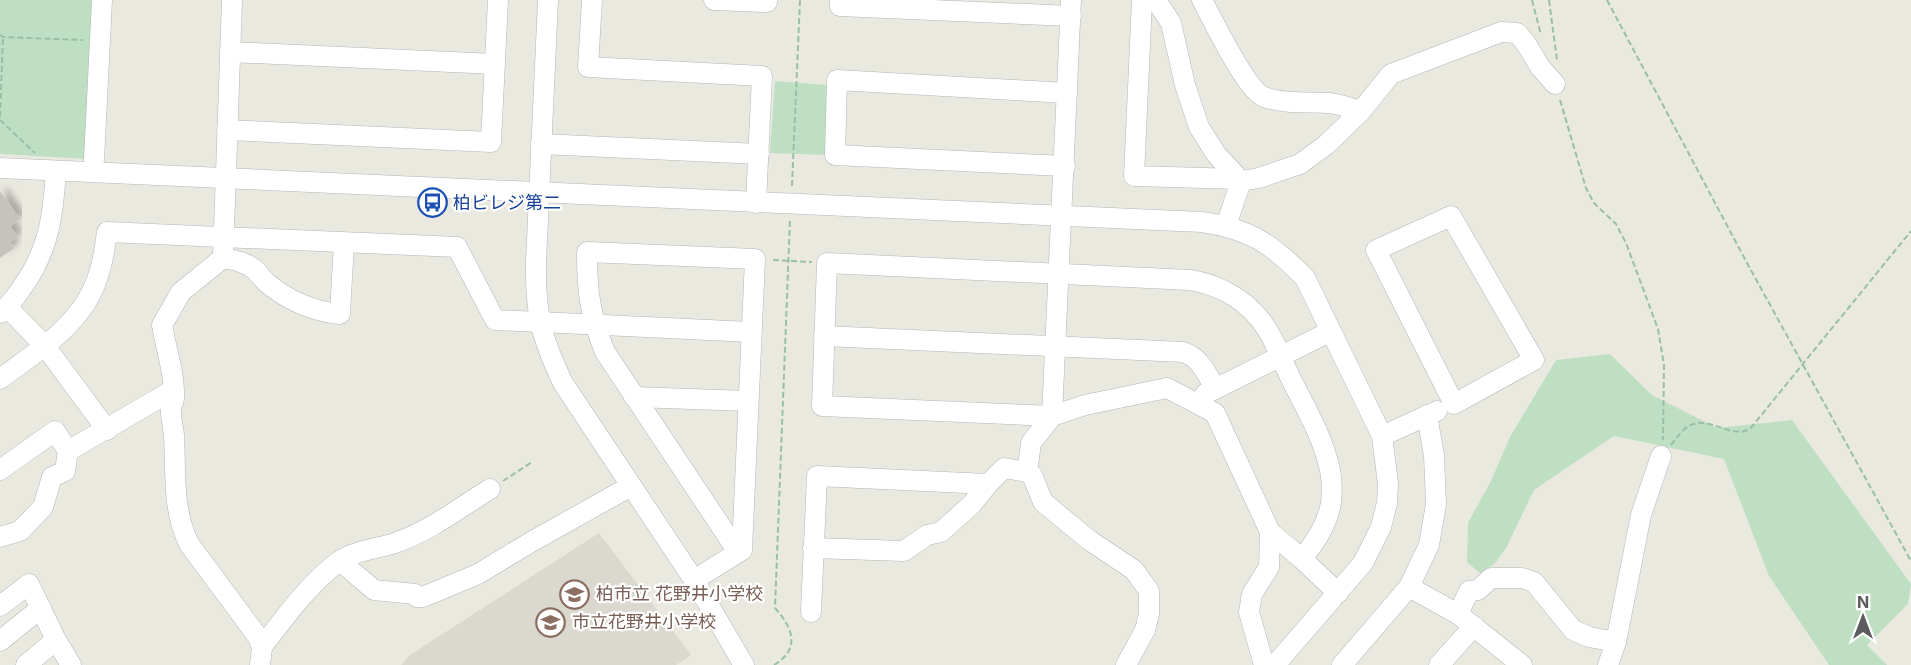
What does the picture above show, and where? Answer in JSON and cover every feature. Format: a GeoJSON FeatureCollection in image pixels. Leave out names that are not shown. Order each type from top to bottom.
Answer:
{"type":"FeatureCollection","features":[{"type":"Feature","properties":{"kind":"street"},"geometry":{"type":"LineString","coordinates":[[94,160],[102,0]]}},
{"type":"Feature","properties":{"kind":"street"},"geometry":{"type":"LineString","coordinates":[[223,258],[232,0]]}},
{"type":"Feature","properties":{"kind":"street"},"geometry":{"type":"LineString","coordinates":[[227,130],[491,142],[498,0]]}},
{"type":"Feature","properties":{"kind":"street"},"geometry":{"type":"LineString","coordinates":[[548,0],[536,291],[539,322],[548,352],[563,383],[694,580],[744,665]]}},
{"type":"Feature","properties":{"kind":"street"},"geometry":{"type":"LineString","coordinates":[[591,0],[588,67],[762,76],[756,203]]}},
{"type":"Feature","properties":{"kind":"street"},"geometry":{"type":"LineString","coordinates":[[714,0],[767,2],[767,0]]}},
{"type":"Feature","properties":{"kind":"street"},"geometry":{"type":"LineString","coordinates":[[840,0],[840,6],[1071,8],[1052,416],[1031,443],[1027,472]]}},
{"type":"Feature","properties":{"kind":"street"},"geometry":{"type":"LineString","coordinates":[[1142,0],[1134,176],[1240,180],[1259,178],[1300,164],[1326,146],[1361,111],[1391,74],[1501,32],[1517,33],[1526,42],[1540,67],[1555,84]]}},
{"type":"Feature","properties":{"kind":"street"},"geometry":{"type":"LineString","coordinates":[[1156,0],[1171,23],[1185,85],[1199,127],[1216,154],[1240,180]]}},
{"type":"Feature","properties":{"kind":"street"},"geometry":{"type":"LineString","coordinates":[[1203,0],[1236,63],[1253,89],[1262,97],[1281,101],[1332,104],[1361,111]]}},
{"type":"Feature","properties":{"kind":"street"},"geometry":{"type":"LineString","coordinates":[[230,52],[495,64]]}},
{"type":"Feature","properties":{"kind":"street"},"geometry":{"type":"LineString","coordinates":[[1065,166],[835,154],[837,80],[1067,93]]}},
{"type":"Feature","properties":{"kind":"street"},"geometry":{"type":"LineString","coordinates":[[541,144],[759,154]]}},
{"type":"Feature","properties":{"kind":"street"},"geometry":{"type":"LineString","coordinates":[[0,168],[1202,222],[1226,225],[1266,242],[1286,258],[1305,278],[1382,436],[1388,484],[1387,503],[1381,527],[1363,562],[1275,665]]}},
{"type":"Feature","properties":{"kind":"street"},"geometry":{"type":"LineString","coordinates":[[56,171],[54,207],[49,235],[40,258],[27,281],[4,310],[45,346],[107,430]]}},
{"type":"Feature","properties":{"kind":"street"},"geometry":{"type":"LineString","coordinates":[[1226,225],[1240,180]]}},
{"type":"Feature","properties":{"kind":"street"},"geometry":{"type":"LineString","coordinates":[[1382,436],[1454,404],[1534,360],[1451,216],[1376,250],[1454,404]]}},
{"type":"Feature","properties":{"kind":"street"},"geometry":{"type":"LineString","coordinates":[[0,379],[67,327],[85,305],[96,283],[107,232],[457,248],[495,320],[751,332]]}},
{"type":"Feature","properties":{"kind":"street"},"geometry":{"type":"LineString","coordinates":[[261,656],[258,637],[189,544],[182,531],[175,493],[170,363],[162,325],[181,292],[223,258],[237,260],[254,269],[266,282],[293,300],[328,313],[340,314],[344,243]]}},
{"type":"Feature","properties":{"kind":"street"},"geometry":{"type":"LineString","coordinates":[[694,580],[742,550],[755,259],[587,252],[587,289],[594,325],[605,352],[738,552]]}},
{"type":"Feature","properties":{"kind":"street"},"geometry":{"type":"LineString","coordinates":[[1302,559],[1318,538],[1331,503],[1331,472],[1323,446],[1259,318],[1250,309],[1218,288],[1191,280],[827,263],[822,406],[1052,416],[1084,405],[1167,388],[1215,413],[1270,532],[1338,593]]}},
{"type":"Feature","properties":{"kind":"street"},"geometry":{"type":"LineString","coordinates":[[1191,400],[1331,331]]}},
{"type":"Feature","properties":{"kind":"street"},"geometry":{"type":"LineString","coordinates":[[824,336],[1183,352],[1199,360],[1215,388]]}},
{"type":"Feature","properties":{"kind":"street"},"geometry":{"type":"LineString","coordinates":[[634,397],[748,402]]}},
{"type":"Feature","properties":{"kind":"street"},"geometry":{"type":"LineString","coordinates":[[68,451],[172,399]]}},
{"type":"Feature","properties":{"kind":"street"},"geometry":{"type":"LineString","coordinates":[[1342,665],[1409,587],[1429,545],[1436,504],[1434,456],[1427,415]]}},
{"type":"Feature","properties":{"kind":"street"},"geometry":{"type":"LineString","coordinates":[[0,470],[55,431],[68,451],[65,471],[52,477],[43,507],[20,531],[0,537]]}},
{"type":"Feature","properties":{"kind":"street"},"geometry":{"type":"LineString","coordinates":[[1608,665],[1616,642],[1641,515],[1661,456]]}},
{"type":"Feature","properties":{"kind":"street"},"geometry":{"type":"LineString","coordinates":[[813,548],[904,551],[927,534],[941,532],[972,504],[987,484],[1004,468],[1027,472],[1032,475],[1043,502],[1089,540],[1134,570],[1149,591],[1146,630],[1126,665]]}},
{"type":"Feature","properties":{"kind":"street"},"geometry":{"type":"LineString","coordinates":[[812,612],[817,476],[987,484]]}},
{"type":"Feature","properties":{"kind":"street"},"geometry":{"type":"LineString","coordinates":[[340,561],[374,590],[415,594],[417,597],[423,597],[478,574],[631,486]]}},
{"type":"Feature","properties":{"kind":"street"},"geometry":{"type":"LineString","coordinates":[[261,656],[313,584],[340,561],[361,551],[395,543],[429,528],[483,496]]}},
{"type":"Feature","properties":{"kind":"street"},"geometry":{"type":"LineString","coordinates":[[1264,665],[1249,612],[1252,594],[1269,567],[1270,532]]}},
{"type":"Feature","properties":{"kind":"street"},"geometry":{"type":"LineString","coordinates":[[1439,665],[1466,620],[1469,591],[1478,590],[1491,578],[1522,578],[1534,582],[1573,630],[1589,637],[1616,642]]}},
{"type":"Feature","properties":{"kind":"street"},"geometry":{"type":"LineString","coordinates":[[0,606],[29,584],[56,640],[71,665]]}},
{"type":"Feature","properties":{"kind":"street"},"geometry":{"type":"LineString","coordinates":[[1409,587],[1466,620],[1522,665]]}},
{"type":"Feature","properties":{"kind":"street"},"geometry":{"type":"LineString","coordinates":[[0,641],[41,608]]}},
{"type":"Feature","properties":{"kind":"street"},"geometry":{"type":"LineString","coordinates":[[26,665],[56,640]]}},
{"type":"Feature","properties":{"kind":"path"},"geometry":{"type":"LineString","coordinates":[[774,665],[785,658],[790,650],[792,638],[784,618],[775,608],[800,0]]}},
{"type":"Feature","properties":{"kind":"path"},"geometry":{"type":"LineString","coordinates":[[1549,0],[1557,67],[1555,84],[1586,188],[1594,203],[1616,224],[1626,243],[1658,329],[1664,365],[1664,431]]}},
{"type":"Feature","properties":{"kind":"path"},"geometry":{"type":"LineString","coordinates":[[1607,0],[1911,561]]}},
{"type":"Feature","properties":{"kind":"path"},"geometry":{"type":"LineString","coordinates":[[56,171],[0,118],[1,36],[100,41]]}},
{"type":"Feature","properties":{"kind":"path"},"geometry":{"type":"LineString","coordinates":[[1661,456],[1692,424],[1704,423],[1734,432],[1744,432],[1750,429],[1911,231]]}},
{"type":"Feature","properties":{"kind":"path"},"geometry":{"type":"LineString","coordinates":[[755,259],[827,263]]}},
{"type":"Feature","properties":{"kind":"path"},"geometry":{"type":"LineString","coordinates":[[483,496],[532,462]]}},
{"type":"Feature","properties":{"kind":"shaded area","name":"柏市立 花野井小学校"},"geometry":{"type":"Polygon","coordinates":[[[599,533],[691,655],[676,665],[401,665],[410,655],[599,533]]]}},
{"type":"Feature","properties":{"kind":"green space"},"geometry":{"type":"Polygon","coordinates":[[[0,0],[96,0],[88,159],[0,154],[0,0]]]}},
{"type":"Feature","properties":{"kind":"green space"},"geometry":{"type":"Polygon","coordinates":[[[775,81],[827,85],[825,155],[770,153],[775,81]]]}},
{"type":"Feature","properties":{"kind":"green space"},"geometry":{"type":"Polygon","coordinates":[[[1610,354],[1652,395],[1717,428],[1792,420],[1911,584],[1908,604],[1867,645],[1887,665],[1829,665],[1769,576],[1724,459],[1614,436],[1534,490],[1506,548],[1496,562],[1481,574],[1467,562],[1468,523],[1491,481],[1510,437],[1556,360],[1610,354]]]}},
{"type":"Feature","properties":{"kind":"building"},"geometry":{"type":"Polygon","coordinates":[[[0,191],[20,219],[10,226],[18,237],[10,242],[14,248],[0,258],[0,191]]]}},
{"type":"Feature","properties":{"kind":"place","name":"柏ビレジ第二"},"geometry":{"type":"Point","coordinates":[432,203]}},
{"type":"Feature","properties":{"kind":"place","name":"柏市立 花野井小学校"},"geometry":{"type":"Point","coordinates":[575,594]}},
{"type":"Feature","properties":{"kind":"place","name":"市立花野井小学校"},"geometry":{"type":"Point","coordinates":[551,622]}}]}
